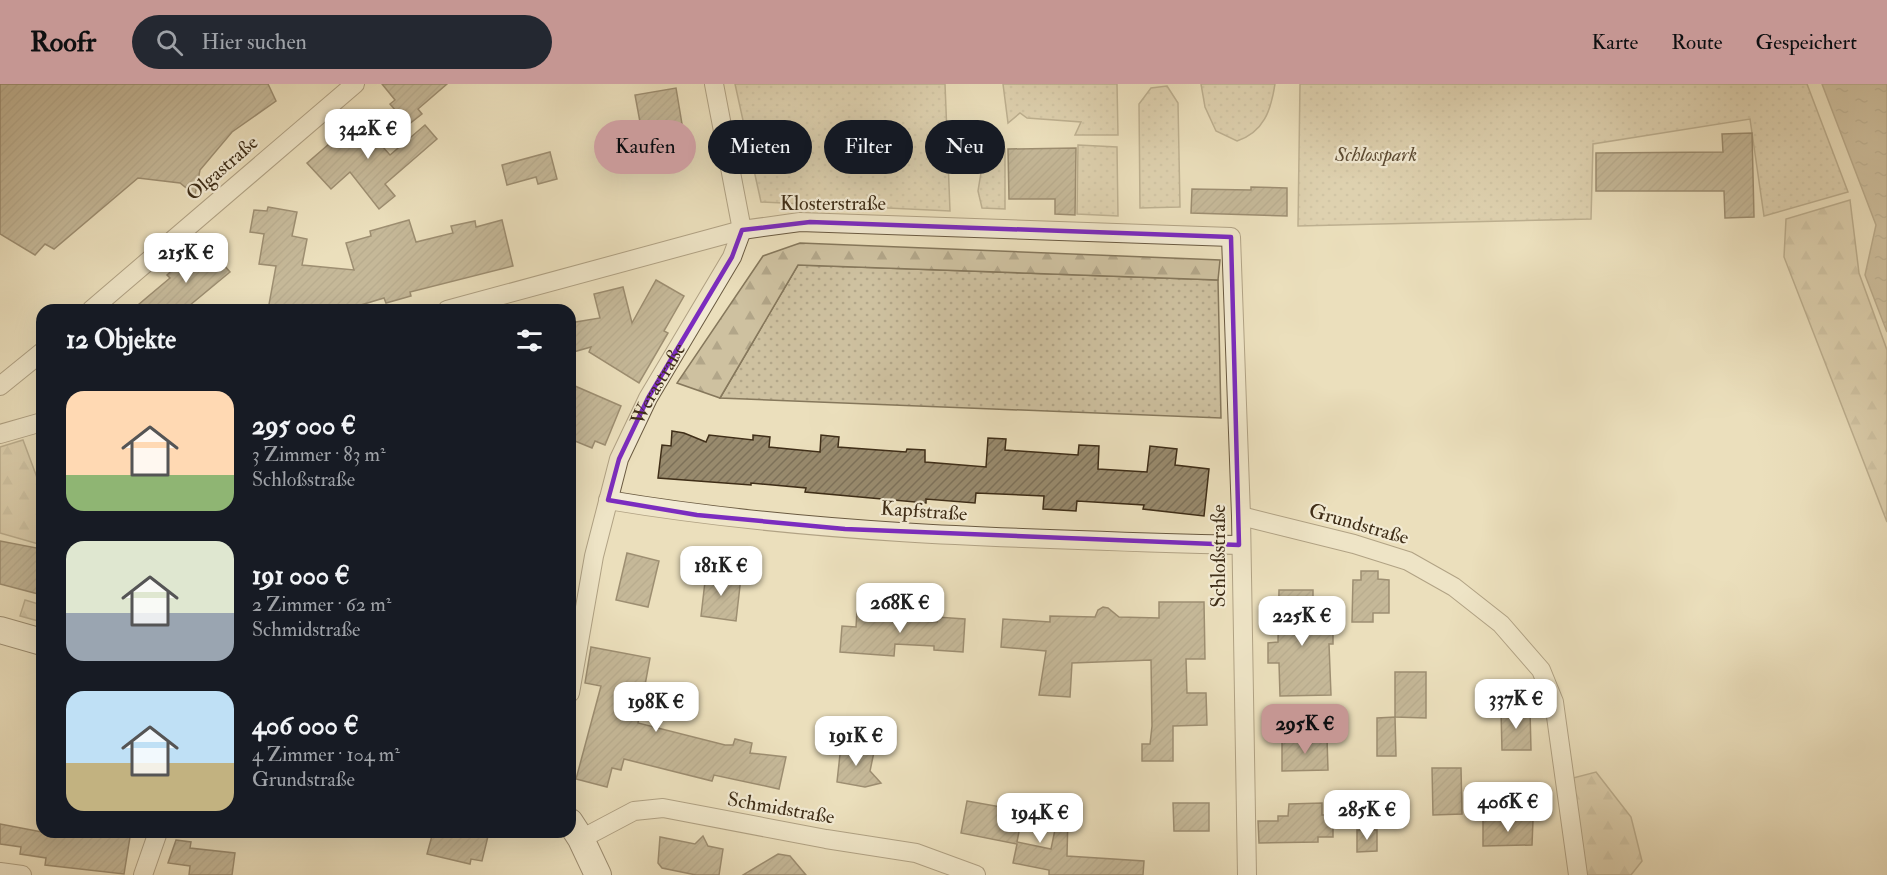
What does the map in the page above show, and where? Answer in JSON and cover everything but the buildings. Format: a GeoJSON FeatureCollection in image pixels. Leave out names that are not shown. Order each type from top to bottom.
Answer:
{"type":"FeatureCollection","features":[{"type":"Feature","properties":{"kind":"main road"},"geometry":{"type":"LineString","coordinates":[[0,630],[36,640]]}},
{"type":"Feature","properties":{"kind":"main road"},"geometry":{"type":"LineString","coordinates":[[576,831],[598,875]]}},
{"type":"Feature","properties":{"kind":"street","name":"Olgastraße"},"geometry":{"type":"LineString","coordinates":[[99,304],[355,84]]}},
{"type":"Feature","properties":{"kind":"street"},"geometry":{"type":"LineString","coordinates":[[714,84],[742,230]]}},
{"type":"Feature","properties":{"kind":"street","name":"Klosterstraße"},"geometry":{"type":"LineString","coordinates":[[469,304],[742,230],[810,222],[1231,237]]}},
{"type":"Feature","properties":{"kind":"street","name":"Werastraße"},"geometry":{"type":"LineString","coordinates":[[576,659],[594,556],[619,459],[648,398],[732,257],[742,230]]}},
{"type":"Feature","properties":{"kind":"street","name":"Schloßstraße"},"geometry":{"type":"LineString","coordinates":[[1231,237],[1241,516],[1239,545],[1247,875]]}},
{"type":"Feature","properties":{"kind":"street"},"geometry":{"type":"LineString","coordinates":[[0,386],[36,357]]}},
{"type":"Feature","properties":{"kind":"street"},"geometry":{"type":"LineString","coordinates":[[0,434],[36,424]]}},
{"type":"Feature","properties":{"kind":"street","name":"Kapfstraße"},"geometry":{"type":"LineString","coordinates":[[608,500],[697,515],[802,526],[956,536],[1239,545]]}},
{"type":"Feature","properties":{"kind":"street","name":"Grundstraße"},"geometry":{"type":"LineString","coordinates":[[1241,516],[1354,544],[1408,561],[1454,587],[1501,624],[1541,670],[1554,702],[1578,875]]}},
{"type":"Feature","properties":{"kind":"street","name":"Schmidstraße"},"geometry":{"type":"LineString","coordinates":[[576,831],[634,811],[663,808],[826,839],[916,853],[976,875]]}},
{"type":"Feature","properties":{"kind":"street"},"geometry":{"type":"LineString","coordinates":[[143,875],[156,838]]}},
{"type":"Feature","properties":{"kind":"street"},"geometry":{"type":"LineString","coordinates":[[0,872],[22,875]]}},
{"type":"Feature","properties":{"kind":"highlighted area"},"geometry":{"type":"Polygon","coordinates":[[[810,222],[1231,237],[1239,545],[845,529],[697,515],[608,500],[619,459],[648,398],[732,257],[742,230],[810,222]]]}},
{"type":"Feature","properties":{"kind":"green space"},"geometry":{"type":"Polygon","coordinates":[[[735,84],[945,84],[946,120],[925,120],[925,174],[949,174],[950,211],[761,202],[755,174],[812,174],[812,120],[743,120],[735,84]]]}},
{"type":"Feature","properties":{"kind":"green space"},"geometry":{"type":"Polygon","coordinates":[[[1003,84],[1117,84],[1118,135],[1075,135],[1081,122],[1027,118],[1020,113],[1008,123],[1003,84]]]}},
{"type":"Feature","properties":{"kind":"green space"},"geometry":{"type":"Polygon","coordinates":[[[1201,84],[1275,84],[1265,119],[1254,132],[1237,141],[1216,131],[1205,107],[1201,84]]]}},
{"type":"Feature","properties":{"kind":"green space","name":"Schlosspark"},"geometry":{"type":"Polygon","coordinates":[[[1300,84],[1807,84],[1848,192],[1764,216],[1750,119],[1593,144],[1591,219],[1298,226],[1300,84]]]}},
{"type":"Feature","properties":{"kind":"green space"},"geometry":{"type":"Polygon","coordinates":[[[1167,86],[1178,103],[1180,207],[1140,208],[1139,104],[1151,88],[1167,86]]]}},
{"type":"Feature","properties":{"kind":"green space"},"geometry":{"type":"Polygon","coordinates":[[[1078,145],[1117,147],[1118,216],[1077,214],[1078,145]]]}},
{"type":"Feature","properties":{"kind":"green space"},"geometry":{"type":"Polygon","coordinates":[[[981,174],[1005,174],[1005,209],[982,208],[978,191],[981,174]]]}},
{"type":"Feature","properties":{"kind":"green space"},"geometry":{"type":"Polygon","coordinates":[[[1850,200],[1859,273],[1887,350],[1887,522],[1784,257],[1786,219],[1850,200]]]}},
{"type":"Feature","properties":{"kind":"green space"},"geometry":{"type":"Polygon","coordinates":[[[800,243],[1220,260],[1218,280],[798,265],[720,398],[677,383],[763,256],[800,243]]]}},
{"type":"Feature","properties":{"kind":"green space"},"geometry":{"type":"Polygon","coordinates":[[[798,265],[1218,280],[1221,418],[720,398],[798,265]]]}},
{"type":"Feature","properties":{"kind":"green space"},"geometry":{"type":"Polygon","coordinates":[[[23,440],[36,475],[36,543],[0,533],[0,447],[23,440]]]}},
{"type":"Feature","properties":{"kind":"green space"},"geometry":{"type":"Polygon","coordinates":[[[25,600],[36,603],[36,620],[20,616],[25,600]]]}},
{"type":"Feature","properties":{"kind":"green space"},"geometry":{"type":"Polygon","coordinates":[[[1596,772],[1631,817],[1642,861],[1631,875],[1587,875],[1573,778],[1596,772]]]}},
{"type":"Feature","properties":{"kind":"water"},"geometry":{"type":"Polygon","coordinates":[[[1822,84],[1887,84],[1887,332],[1865,275],[1876,225],[1822,84]]]}}]}
